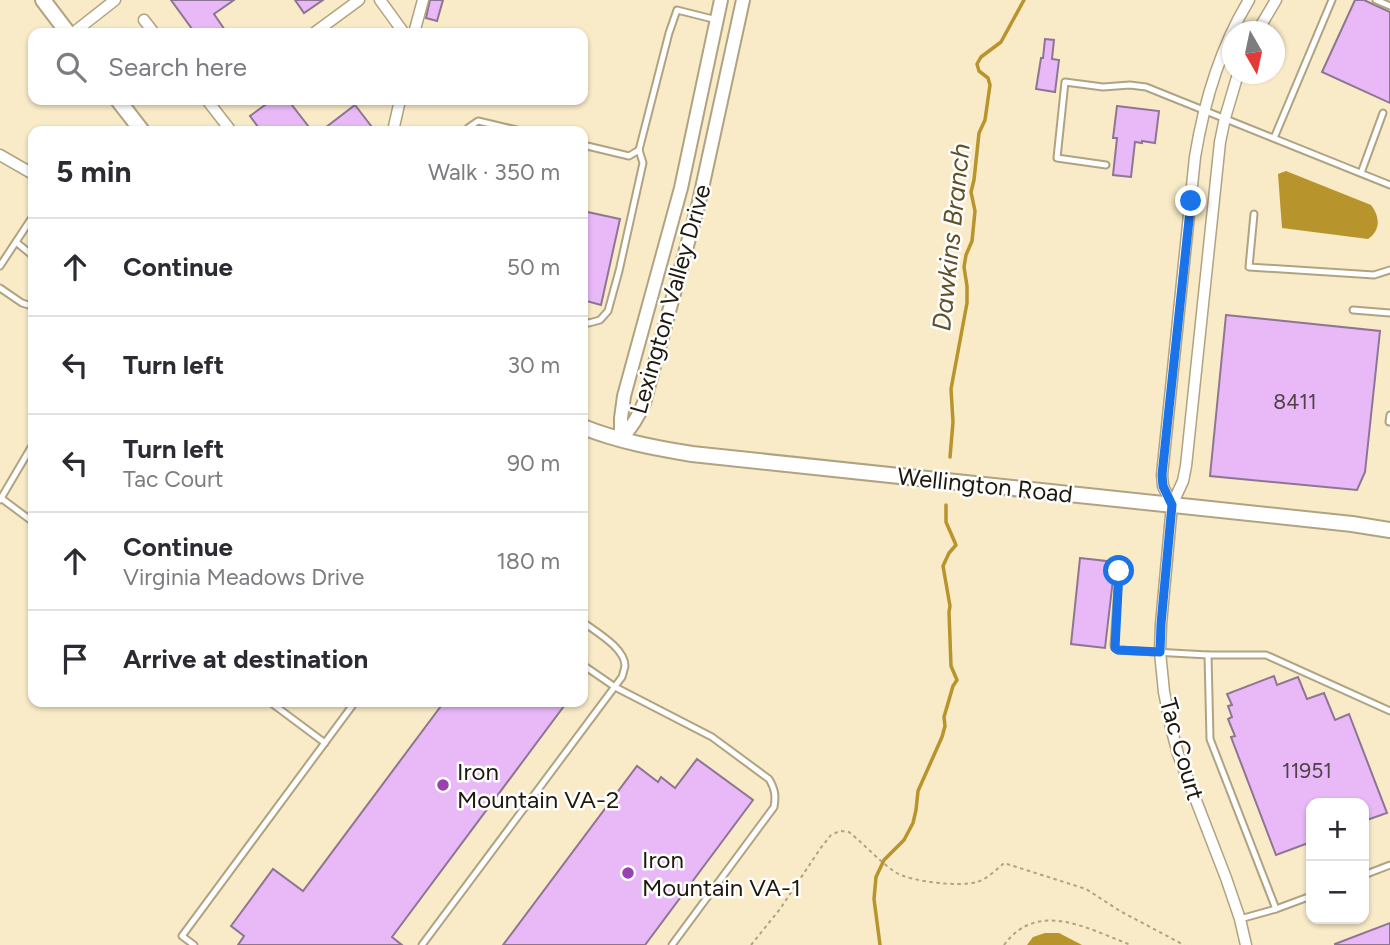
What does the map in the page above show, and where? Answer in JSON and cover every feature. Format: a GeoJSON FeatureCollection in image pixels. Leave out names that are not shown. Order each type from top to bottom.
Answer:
{"type":"FeatureCollection","features":[{"type":"Feature","properties":{"kind":"main road"},"geometry":{"type":"LineString","coordinates":[[43,0],[64,28]]}},
{"type":"Feature","properties":{"kind":"main road"},"geometry":{"type":"LineString","coordinates":[[122,105],[138,126]]}},
{"type":"Feature","properties":{"kind":"main road","name":"Wellington Road"},"geometry":{"type":"LineString","coordinates":[[588,429],[621,439],[692,454],[1390,530]]}},
{"type":"Feature","properties":{"kind":"street"},"geometry":{"type":"LineString","coordinates":[[80,28],[115,0]]}},
{"type":"Feature","properties":{"kind":"street"},"geometry":{"type":"LineString","coordinates":[[321,28],[359,0]]}},
{"type":"Feature","properties":{"kind":"street"},"geometry":{"type":"LineString","coordinates":[[380,0],[400,28]]}},
{"type":"Feature","properties":{"kind":"street"},"geometry":{"type":"LineString","coordinates":[[415,28],[423,0]]}},
{"type":"Feature","properties":{"kind":"street","name":"Lexington Valley Drive"},"geometry":{"type":"LineString","coordinates":[[621,439],[624,396],[681,188],[721,0]]}},
{"type":"Feature","properties":{"kind":"street","name":"Lexington Valley Drive"},"geometry":{"type":"LineString","coordinates":[[621,439],[638,417],[661,342],[705,177],[743,0]]}},
{"type":"Feature","properties":{"kind":"street"},"geometry":{"type":"LineString","coordinates":[[1172,505],[1163,486],[1162,475],[1193,178],[1204,110],[1229,39],[1249,0]]}},
{"type":"Feature","properties":{"kind":"street"},"geometry":{"type":"LineString","coordinates":[[1264,21],[1276,0]]}},
{"type":"Feature","properties":{"kind":"street"},"geometry":{"type":"LineString","coordinates":[[144,20],[150,28]]}},
{"type":"Feature","properties":{"kind":"street"},"geometry":{"type":"LineString","coordinates":[[717,20],[738,24]]}},
{"type":"Feature","properties":{"kind":"street"},"geometry":{"type":"LineString","coordinates":[[1172,505],[1183,481],[1186,466],[1219,155],[1225,118],[1235,84]]}},
{"type":"Feature","properties":{"kind":"street"},"geometry":{"type":"LineString","coordinates":[[215,105],[228,126]]}},
{"type":"Feature","properties":{"kind":"street"},"geometry":{"type":"LineString","coordinates":[[394,126],[399,105]]}},
{"type":"Feature","properties":{"kind":"street"},"geometry":{"type":"LineString","coordinates":[[0,155],[28,171]]}},
{"type":"Feature","properties":{"kind":"street","name":"Tac Court"},"geometry":{"type":"LineString","coordinates":[[1172,505],[1161,624],[1160,652],[1164,692],[1178,754],[1240,919],[1246,945]]}},
{"type":"Feature","properties":{"kind":"lane"},"geometry":{"type":"LineString","coordinates":[[588,323],[600,320],[608,311],[620,271],[643,163],[639,150],[677,10],[676,0]]}},
{"type":"Feature","properties":{"kind":"lane"},"geometry":{"type":"LineString","coordinates":[[1274,138],[1332,0]]}},
{"type":"Feature","properties":{"kind":"lane"},"geometry":{"type":"LineString","coordinates":[[1376,0],[1390,6]]}},
{"type":"Feature","properties":{"kind":"lane"},"geometry":{"type":"LineString","coordinates":[[677,10],[717,20]]}},
{"type":"Feature","properties":{"kind":"lane"},"geometry":{"type":"LineString","coordinates":[[1106,165],[1057,158],[1065,82],[1104,87],[1146,86],[1390,186]]}},
{"type":"Feature","properties":{"kind":"lane"},"geometry":{"type":"LineString","coordinates":[[1361,173],[1383,113]]}},
{"type":"Feature","properties":{"kind":"lane"},"geometry":{"type":"LineString","coordinates":[[471,126],[478,121],[500,126]]}},
{"type":"Feature","properties":{"kind":"lane"},"geometry":{"type":"LineString","coordinates":[[588,146],[629,156],[639,150]]}},
{"type":"Feature","properties":{"kind":"lane"},"geometry":{"type":"LineString","coordinates":[[1254,214],[1249,267],[1374,275],[1390,270]]}},
{"type":"Feature","properties":{"kind":"lane"},"geometry":{"type":"LineString","coordinates":[[0,266],[28,224]]}},
{"type":"Feature","properties":{"kind":"lane"},"geometry":{"type":"LineString","coordinates":[[16,242],[28,252]]}},
{"type":"Feature","properties":{"kind":"lane"},"geometry":{"type":"LineString","coordinates":[[0,288],[28,305]]}},
{"type":"Feature","properties":{"kind":"lane"},"geometry":{"type":"LineString","coordinates":[[1353,310],[1390,313]]}},
{"type":"Feature","properties":{"kind":"lane"},"geometry":{"type":"LineString","coordinates":[[1389,422],[1390,415]]}},
{"type":"Feature","properties":{"kind":"lane"},"geometry":{"type":"LineString","coordinates":[[28,453],[1,499],[28,518]]}},
{"type":"Feature","properties":{"kind":"lane"},"geometry":{"type":"LineString","coordinates":[[1119,571],[1115,648],[1118,650],[1266,656],[1390,711]]}},
{"type":"Feature","properties":{"kind":"lane"},"geometry":{"type":"LineString","coordinates":[[422,945],[622,677],[625,666],[623,658],[614,645],[588,626]]}},
{"type":"Feature","properties":{"kind":"lane"},"geometry":{"type":"LineString","coordinates":[[1208,655],[1210,739],[1276,909]]}},
{"type":"Feature","properties":{"kind":"lane"},"geometry":{"type":"LineString","coordinates":[[588,668],[615,687],[712,737],[769,779],[774,787],[774,807],[672,945]]}},
{"type":"Feature","properties":{"kind":"lane"},"geometry":{"type":"LineString","coordinates":[[277,707],[324,743]]}},
{"type":"Feature","properties":{"kind":"lane"},"geometry":{"type":"LineString","coordinates":[[194,945],[182,936],[351,707]]}},
{"type":"Feature","properties":{"kind":"lane"},"geometry":{"type":"LineString","coordinates":[[1369,873],[1390,865]]}},
{"type":"Feature","properties":{"kind":"lane"},"geometry":{"type":"LineString","coordinates":[[1240,919],[1306,898]]}},
{"type":"Feature","properties":{"kind":"path"},"geometry":{"type":"LineString","coordinates":[[751,945],[780,909],[820,849],[831,835],[840,831],[849,832],[897,874],[912,880],[966,884],[979,881],[1004,863],[1086,889],[1120,911],[1184,945]]}},
{"type":"Feature","properties":{"kind":"path"},"geometry":{"type":"LineString","coordinates":[[1004,945],[1023,926],[1036,921],[1051,920],[1090,929],[1131,945]]}},
{"type":"Feature","properties":{"kind":"shaded area"},"geometry":{"type":"Polygon","coordinates":[[[1286,171],[1371,205],[1377,219],[1375,232],[1368,239],[1282,228],[1278,174],[1286,171]]]}},
{"type":"Feature","properties":{"kind":"shaded area"},"geometry":{"type":"Polygon","coordinates":[[[1045,933],[1059,933],[1082,945],[1027,945],[1033,937],[1045,933]]]}},
{"type":"Feature","properties":{"kind":"building"},"geometry":{"type":"Polygon","coordinates":[[[171,0],[234,0],[214,14],[224,28],[191,28],[171,0]]]}},
{"type":"Feature","properties":{"kind":"building"},"geometry":{"type":"Polygon","coordinates":[[[295,0],[323,0],[304,13],[295,0]]]}},
{"type":"Feature","properties":{"kind":"building"},"geometry":{"type":"Polygon","coordinates":[[[430,0],[443,0],[437,21],[426,18],[430,0]]]}},
{"type":"Feature","properties":{"kind":"building"},"geometry":{"type":"Polygon","coordinates":[[[1355,0],[1364,0],[1390,12],[1390,103],[1322,72],[1355,0]]]}},
{"type":"Feature","properties":{"kind":"building"},"geometry":{"type":"Polygon","coordinates":[[[1045,39],[1054,40],[1052,59],[1059,60],[1055,92],[1036,89],[1045,39]]]}},
{"type":"Feature","properties":{"kind":"building"},"geometry":{"type":"Polygon","coordinates":[[[265,105],[292,105],[308,126],[257,126],[250,116],[265,105]]]}},
{"type":"Feature","properties":{"kind":"building"},"geometry":{"type":"Polygon","coordinates":[[[355,105],[371,126],[328,126],[355,105]]]}},
{"type":"Feature","properties":{"kind":"building"},"geometry":{"type":"Polygon","coordinates":[[[1117,106],[1159,111],[1155,143],[1135,142],[1131,177],[1113,175],[1117,138],[1113,138],[1117,106]]]}},
{"type":"Feature","properties":{"kind":"building"},"geometry":{"type":"Polygon","coordinates":[[[588,212],[620,219],[601,305],[588,301],[588,212]]]}},
{"type":"Feature","properties":{"kind":"building"},"geometry":{"type":"Polygon","coordinates":[[[1226,315],[1380,331],[1365,472],[1357,490],[1210,476],[1226,315]]]}},
{"type":"Feature","properties":{"kind":"building"},"geometry":{"type":"Polygon","coordinates":[[[1080,558],[1115,562],[1105,648],[1071,644],[1080,558]]]}},
{"type":"Feature","properties":{"kind":"building"},"geometry":{"type":"Polygon","coordinates":[[[1274,676],[1277,685],[1298,677],[1307,699],[1324,693],[1335,720],[1349,714],[1387,813],[1369,819],[1369,798],[1306,798],[1306,844],[1276,855],[1231,737],[1235,736],[1228,719],[1232,717],[1228,706],[1232,705],[1227,694],[1274,676]]]}},
{"type":"Feature","properties":{"kind":"building","name":"Iron Mountain VA-2"},"geometry":{"type":"Polygon","coordinates":[[[440,707],[563,707],[392,937],[402,945],[238,945],[244,936],[231,926],[273,869],[303,891],[440,707]]]}},
{"type":"Feature","properties":{"kind":"building","name":"Iron Mountain VA-1"},"geometry":{"type":"Polygon","coordinates":[[[697,759],[753,800],[645,945],[503,945],[637,766],[658,782],[661,777],[675,788],[697,759]]]}},
{"type":"Feature","properties":{"kind":"building"},"geometry":{"type":"Polygon","coordinates":[[[1390,923],[1390,945],[1335,945],[1335,944],[1390,923]]]}},
{"type":"Feature","properties":{"kind":"waterway","name":"Dawkins Branch"},"geometry":{"type":"LineString","coordinates":[[950,457],[953,422],[951,389],[967,303],[964,267],[972,241],[975,211],[971,192],[979,133],[985,120],[990,85],[977,64],[981,57],[1001,42],[1024,0]]}},
{"type":"Feature","properties":{"kind":"waterway","name":"Dawkins Branch"},"geometry":{"type":"LineString","coordinates":[[880,945],[874,899],[876,877],[884,860],[904,840],[913,823],[918,791],[942,737],[944,717],[957,680],[951,666],[950,606],[943,566],[956,545],[946,522],[946,505]]}},
{"type":"Feature","properties":{"kind":"place","name":"Iron Mountain VA-2"},"geometry":{"type":"Point","coordinates":[443,785]}},
{"type":"Feature","properties":{"kind":"place","name":"Iron Mountain VA-1"},"geometry":{"type":"Point","coordinates":[628,873]}},
{"type":"Feature","properties":{"kind":"route"},"geometry":{"type":"LineString","coordinates":[[1119,571],[1115,648],[1160,652],[1172,505],[1163,486],[1162,475],[1191,201]]}}]}
